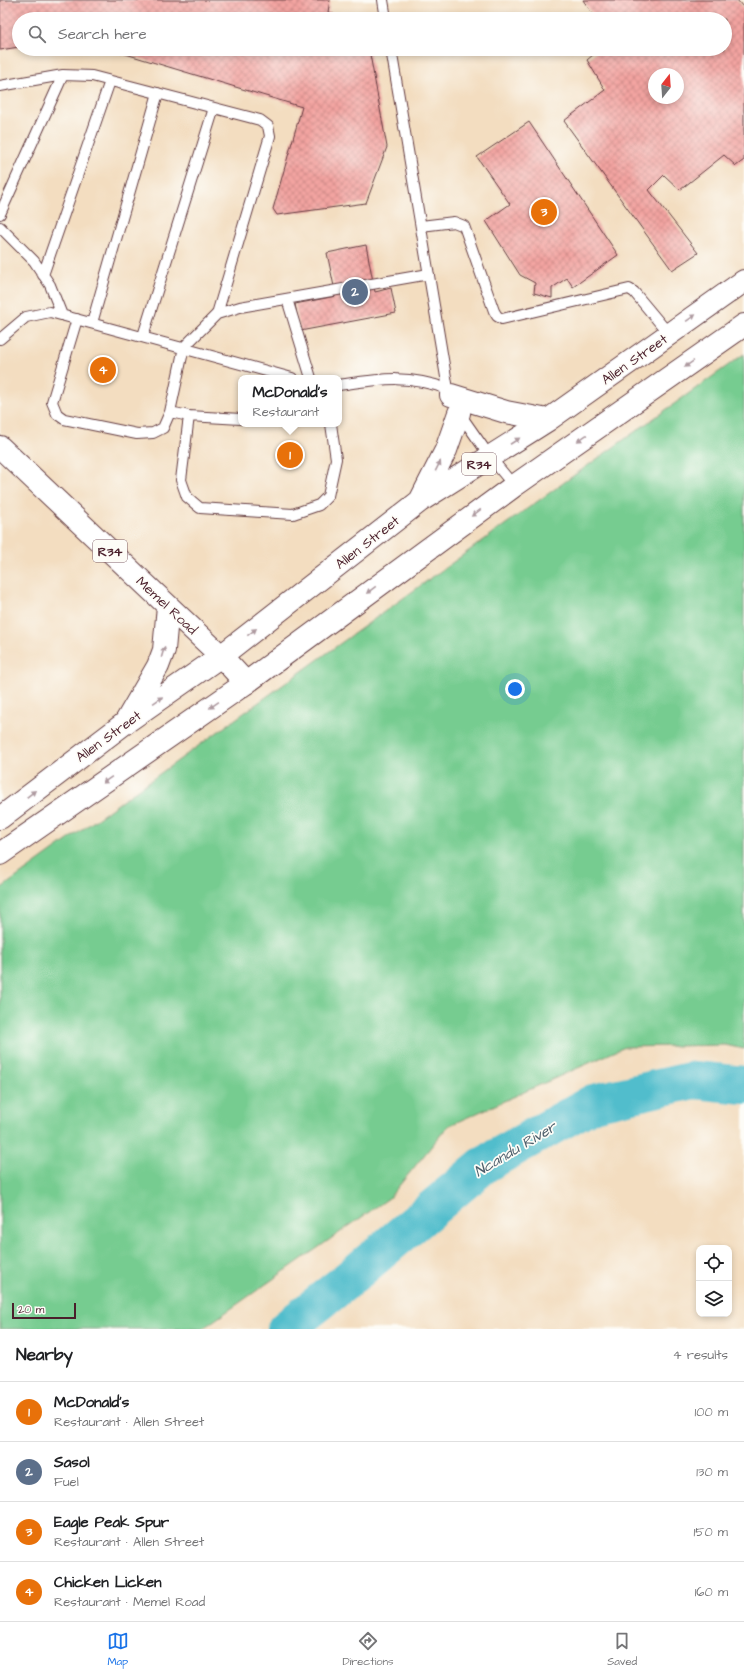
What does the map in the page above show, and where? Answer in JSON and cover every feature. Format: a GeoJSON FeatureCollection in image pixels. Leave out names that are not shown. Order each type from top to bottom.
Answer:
{"type":"FeatureCollection","features":[{"type":"Feature","properties":{"kind":"main road","name":"Allen Street"},"geometry":{"type":"LineString","coordinates":[[0,818],[124,723],[221,656],[420,501],[548,420],[744,281]]}},
{"type":"Feature","properties":{"kind":"main road","name":"R34"},"geometry":{"type":"LineString","coordinates":[[246,683],[514,486],[744,325]]}},
{"type":"Feature","properties":{"kind":"main road"},"geometry":{"type":"LineString","coordinates":[[420,501],[446,450],[453,399],[506,412],[548,420]]}},
{"type":"Feature","properties":{"kind":"main road","name":"Memel Road"},"geometry":{"type":"LineString","coordinates":[[0,447],[221,656],[246,683]]}},
{"type":"Feature","properties":{"kind":"main road"},"geometry":{"type":"LineString","coordinates":[[124,723],[158,666],[164,650],[168,606]]}},
{"type":"Feature","properties":{"kind":"main road"},"geometry":{"type":"LineString","coordinates":[[0,854],[246,683]]}},
{"type":"Feature","properties":{"kind":"lane"},"geometry":{"type":"LineString","coordinates":[[383,0],[385,12]]}},
{"type":"Feature","properties":{"kind":"lane"},"geometry":{"type":"LineString","coordinates":[[392,56],[429,274],[453,399],[490,457],[514,486]]}},
{"type":"Feature","properties":{"kind":"lane"},"geometry":{"type":"LineString","coordinates":[[0,214],[62,75]]}},
{"type":"Feature","properties":{"kind":"lane"},"geometry":{"type":"LineString","coordinates":[[0,86],[62,75],[92,76],[260,120],[268,126],[270,136],[217,314]]}},
{"type":"Feature","properties":{"kind":"lane"},"geometry":{"type":"LineString","coordinates":[[43,275],[110,81]]}},
{"type":"Feature","properties":{"kind":"lane"},"geometry":{"type":"LineString","coordinates":[[92,323],[158,93]]}},
{"type":"Feature","properties":{"kind":"lane"},"geometry":{"type":"LineString","coordinates":[[144,336],[214,108]]}},
{"type":"Feature","properties":{"kind":"lane"},"geometry":{"type":"LineString","coordinates":[[421,226],[454,222],[464,226],[494,310],[497,316],[502,319],[629,289],[634,292],[669,334]]}},
{"type":"Feature","properties":{"kind":"lane"},"geometry":{"type":"LineString","coordinates":[[0,227],[34,261],[50,285],[62,315]]}},
{"type":"Feature","properties":{"kind":"lane"},"geometry":{"type":"LineString","coordinates":[[77,319],[52,402],[57,414],[64,419],[136,434],[153,433],[162,428],[170,412],[184,347],[217,314],[240,307],[287,298],[429,274]]}},
{"type":"Feature","properties":{"kind":"lane"},"geometry":{"type":"LineString","coordinates":[[287,298],[310,375]]}},
{"type":"Feature","properties":{"kind":"lane"},"geometry":{"type":"LineString","coordinates":[[0,339],[26,317],[50,312],[144,336],[282,375]]}},
{"type":"Feature","properties":{"kind":"lane"},"geometry":{"type":"LineString","coordinates":[[342,385],[389,378],[429,382],[453,399]]}},
{"type":"Feature","properties":{"kind":"lane"},"geometry":{"type":"LineString","coordinates":[[170,412],[189,416],[238,419]]}},
{"type":"Feature","properties":{"kind":"lane"},"geometry":{"type":"LineString","coordinates":[[189,416],[182,480],[187,497],[200,508],[293,514],[319,505],[328,496],[336,459],[329,427]]}},
{"type":"Feature","properties":{"kind":"green space"},"geometry":{"type":"Polygon","coordinates":[[[744,354],[744,1049],[725,1045],[625,1047],[448,1126],[389,1198],[202,1329],[0,1329],[0,889],[744,354]]]}},
{"type":"Feature","properties":{"kind":"building"},"geometry":{"type":"Polygon","coordinates":[[[0,0],[330,0],[328,12],[12,12],[12,48],[0,50],[0,0]]]}},
{"type":"Feature","properties":{"kind":"building"},"geometry":{"type":"Polygon","coordinates":[[[583,0],[737,0],[744,8],[744,160],[736,166],[724,155],[680,190],[664,175],[649,190],[698,253],[672,270],[564,121],[605,90],[587,60],[592,56],[732,56],[732,12],[591,12],[583,0]]]}},
{"type":"Feature","properties":{"kind":"building"},"geometry":{"type":"Polygon","coordinates":[[[132,56],[370,56],[387,147],[366,203],[277,215],[273,209],[302,107],[132,56]]]}},
{"type":"Feature","properties":{"kind":"building"},"geometry":{"type":"Polygon","coordinates":[[[529,122],[618,255],[573,287],[567,278],[552,288],[552,298],[534,293],[535,283],[520,275],[486,221],[510,204],[477,157],[529,122]]]}},
{"type":"Feature","properties":{"kind":"building"},"geometry":{"type":"Polygon","coordinates":[[[366,245],[375,292],[391,288],[396,313],[300,331],[295,304],[336,296],[327,253],[366,245]]]}},
{"type":"Feature","properties":{"kind":"waterway","name":"Ncandu River"},"geometry":{"type":"LineString","coordinates":[[286,1329],[345,1282],[485,1164],[593,1103],[694,1080],[744,1085]]}},
{"type":"Feature","properties":{"kind":"place","name":"Eagle Peak Spur"},"geometry":{"type":"Point","coordinates":[544,212]}},
{"type":"Feature","properties":{"kind":"place","name":"Sasol"},"geometry":{"type":"Point","coordinates":[355,292]}},
{"type":"Feature","properties":{"kind":"place","name":"Chicken Licken"},"geometry":{"type":"Point","coordinates":[103,370]}},
{"type":"Feature","properties":{"kind":"place","name":"McDonald's"},"geometry":{"type":"Point","coordinates":[290,455]}}]}
